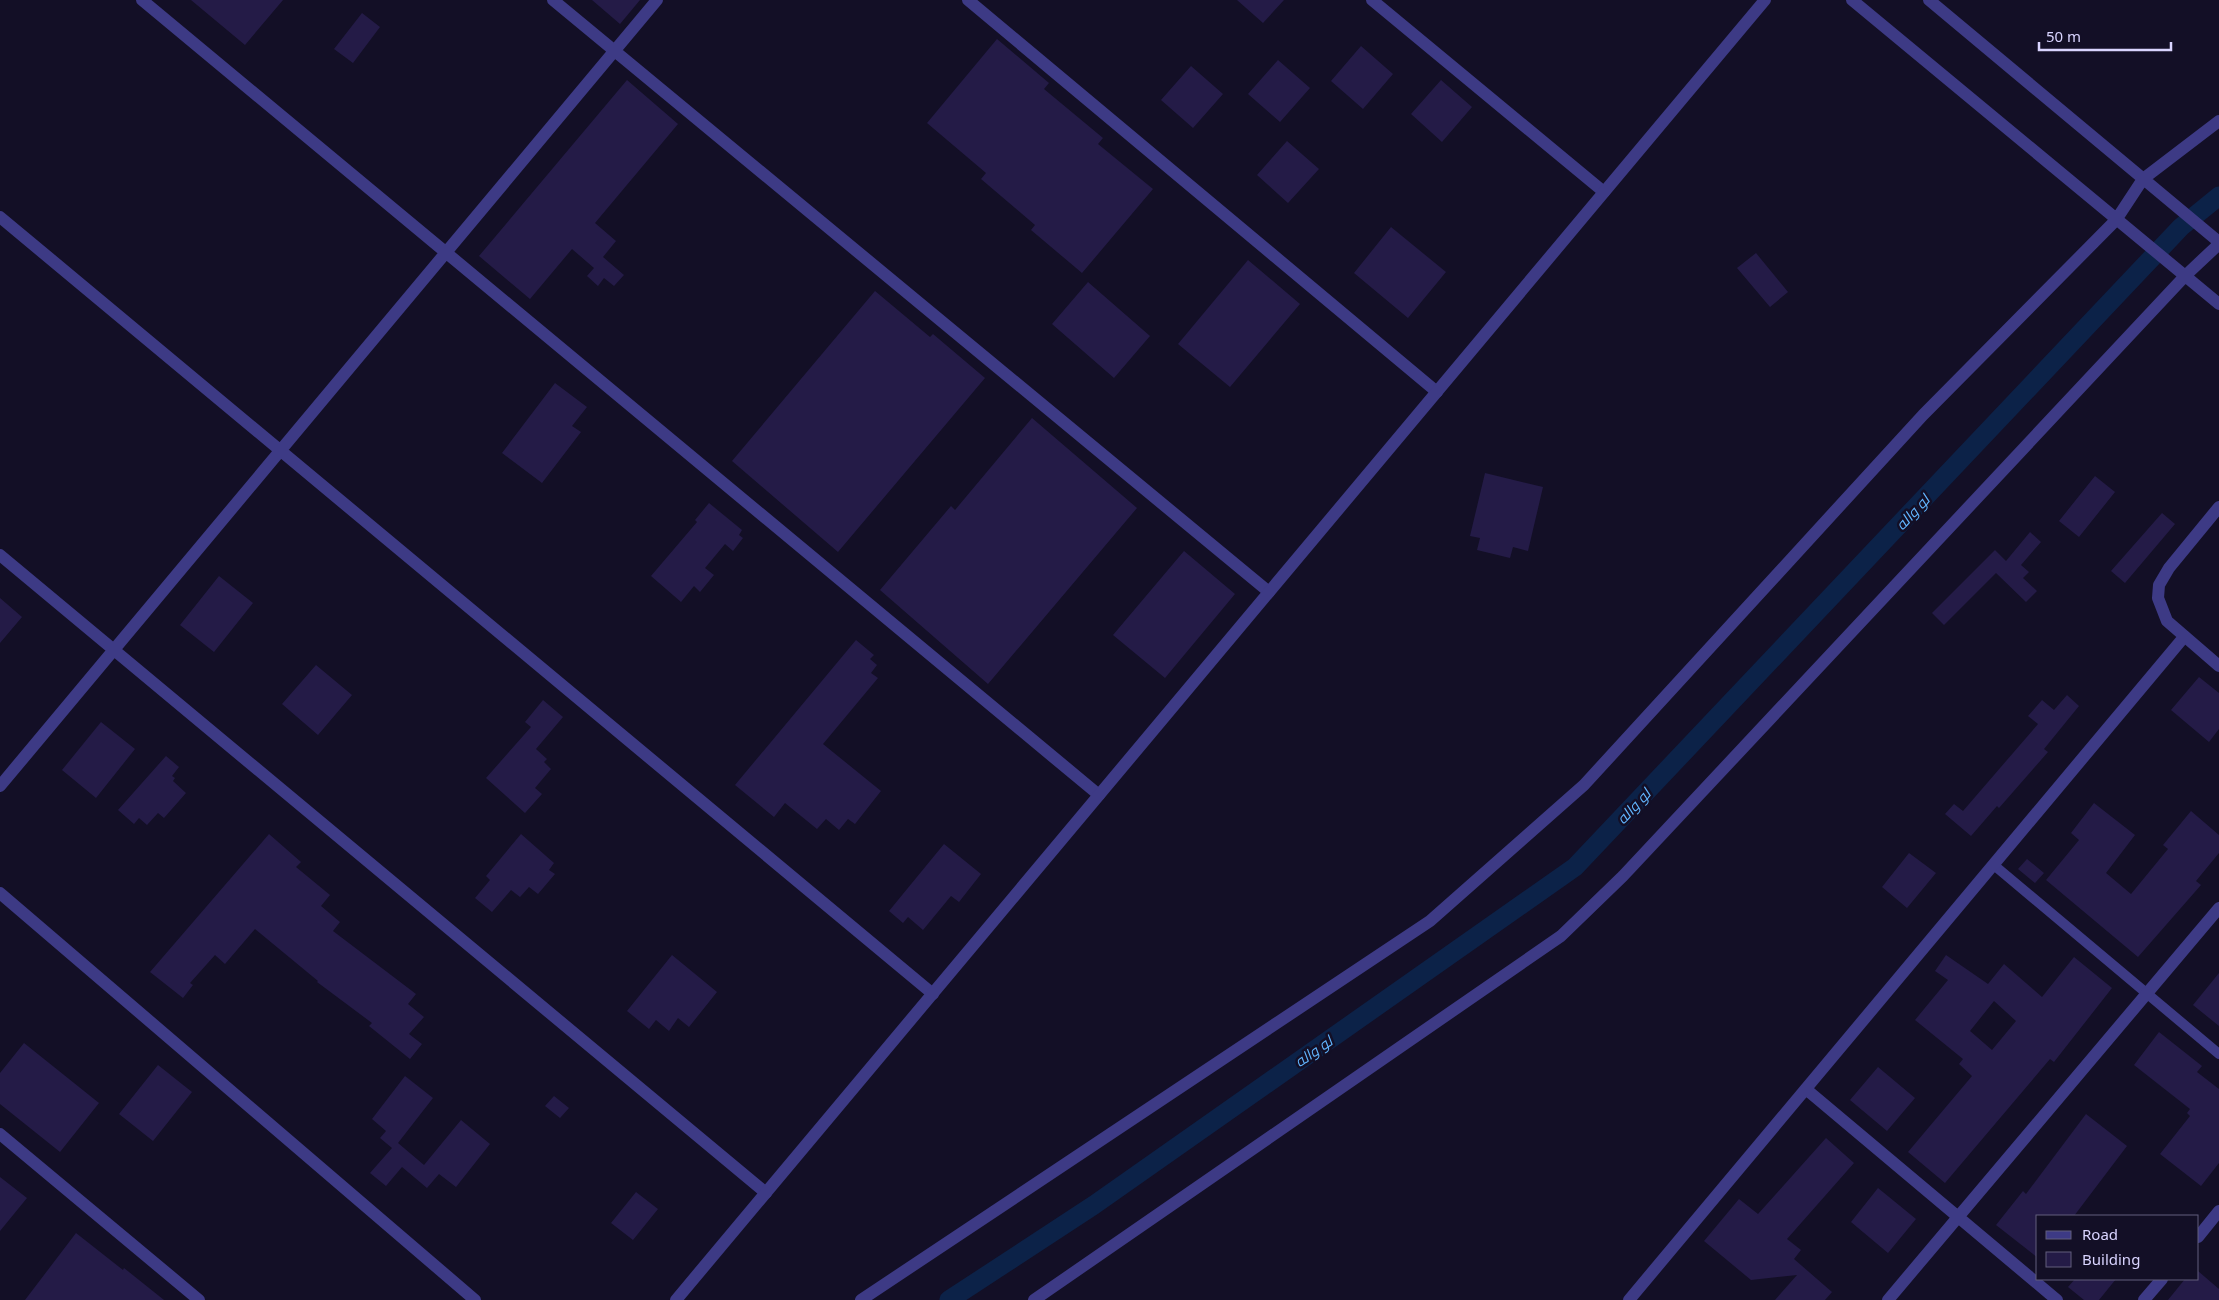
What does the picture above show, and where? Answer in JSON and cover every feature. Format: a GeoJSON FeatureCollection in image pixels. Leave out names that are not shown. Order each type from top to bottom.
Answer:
{"type":"FeatureCollection","features":[{"type":"Feature","properties":{"kind":"street"},"geometry":{"type":"LineString","coordinates":[[142,0],[1099,795]]}},
{"type":"Feature","properties":{"kind":"street"},"geometry":{"type":"LineString","coordinates":[[554,0],[1269,592]]}},
{"type":"Feature","properties":{"kind":"street"},"geometry":{"type":"LineString","coordinates":[[0,786],[658,0]]}},
{"type":"Feature","properties":{"kind":"street"},"geometry":{"type":"LineString","coordinates":[[968,0],[1437,392]]}},
{"type":"Feature","properties":{"kind":"street"},"geometry":{"type":"LineString","coordinates":[[1372,0],[1604,192]]}},
{"type":"Feature","properties":{"kind":"street"},"geometry":{"type":"LineString","coordinates":[[676,1300],[1765,0]]}},
{"type":"Feature","properties":{"kind":"street"},"geometry":{"type":"LineString","coordinates":[[1852,0],[2219,304]]}},
{"type":"Feature","properties":{"kind":"street"},"geometry":{"type":"LineString","coordinates":[[1034,1300],[1561,936],[1637,862],[2185,276],[2219,243],[1929,0]]}},
{"type":"Feature","properties":{"kind":"street"},"geometry":{"type":"LineString","coordinates":[[861,1300],[1430,921],[1584,786],[1923,415],[2116,220],[2143,179],[2219,121]]}},
{"type":"Feature","properties":{"kind":"street"},"geometry":{"type":"LineString","coordinates":[[0,217],[932,994]]}},
{"type":"Feature","properties":{"kind":"street"},"geometry":{"type":"LineString","coordinates":[[2219,507],[2169,568],[2159,585],[2158,598],[2167,621],[2184,638],[2219,666]]}},
{"type":"Feature","properties":{"kind":"street"},"geometry":{"type":"LineString","coordinates":[[0,555],[766,1193]]}},
{"type":"Feature","properties":{"kind":"street"},"geometry":{"type":"LineString","coordinates":[[1629,1300],[1995,866],[2184,638]]}},
{"type":"Feature","properties":{"kind":"street"},"geometry":{"type":"LineString","coordinates":[[0,893],[475,1300]]}},
{"type":"Feature","properties":{"kind":"street"},"geometry":{"type":"LineString","coordinates":[[1888,1300],[2219,908]]}},
{"type":"Feature","properties":{"kind":"street"},"geometry":{"type":"LineString","coordinates":[[1806,1090],[2057,1300]]}},
{"type":"Feature","properties":{"kind":"street"},"geometry":{"type":"LineString","coordinates":[[0,1134],[199,1300]]}},
{"type":"Feature","properties":{"kind":"street"},"geometry":{"type":"LineString","coordinates":[[2199,1236],[2219,1212]]}},
{"type":"Feature","properties":{"kind":"street"},"geometry":{"type":"LineString","coordinates":[[2144,1300],[2161,1280]]}},
{"type":"Feature","properties":{"kind":"lane"},"geometry":{"type":"LineString","coordinates":[[1995,866],[2219,1054]]}},
{"type":"Feature","properties":{"kind":"building"},"geometry":{"type":"Polygon","coordinates":[[[191,0],[283,0],[245,45],[191,0]]]}},
{"type":"Feature","properties":{"kind":"building"},"geometry":{"type":"Polygon","coordinates":[[[592,0],[640,0],[620,24],[592,0]]]}},
{"type":"Feature","properties":{"kind":"building"},"geometry":{"type":"Polygon","coordinates":[[[1237,0],[1284,0],[1263,23],[1237,0]]]}},
{"type":"Feature","properties":{"kind":"building"},"geometry":{"type":"Polygon","coordinates":[[[362,13],[380,27],[353,63],[334,49],[362,13]]]}},
{"type":"Feature","properties":{"kind":"building"},"geometry":{"type":"Polygon","coordinates":[[[997,39],[1049,83],[1044,89],[1103,138],[1098,144],[1153,189],[1082,273],[1031,230],[1035,225],[981,179],[986,173],[927,123],[997,39]]]}},
{"type":"Feature","properties":{"kind":"building"},"geometry":{"type":"Polygon","coordinates":[[[1361,46],[1393,74],[1363,109],[1331,81],[1361,46]]]}},
{"type":"Feature","properties":{"kind":"building"},"geometry":{"type":"Polygon","coordinates":[[[1278,60],[1310,88],[1280,122],[1248,94],[1278,60]]]}},
{"type":"Feature","properties":{"kind":"building"},"geometry":{"type":"Polygon","coordinates":[[[1191,66],[1223,94],[1193,128],[1161,100],[1191,66]]]}},
{"type":"Feature","properties":{"kind":"building"},"geometry":{"type":"Polygon","coordinates":[[[627,80],[678,124],[595,223],[616,241],[603,257],[624,275],[614,286],[604,278],[598,286],[587,276],[594,268],[572,249],[530,299],[479,256],[627,80]]]}},
{"type":"Feature","properties":{"kind":"building"},"geometry":{"type":"Polygon","coordinates":[[[1441,80],[1472,107],[1442,142],[1411,114],[1441,80]]]}},
{"type":"Feature","properties":{"kind":"building"},"geometry":{"type":"Polygon","coordinates":[[[1287,141],[1319,169],[1288,203],[1257,175],[1287,141]]]}},
{"type":"Feature","properties":{"kind":"building"},"geometry":{"type":"Polygon","coordinates":[[[1391,227],[1446,272],[1408,318],[1354,273],[1391,227]]]}},
{"type":"Feature","properties":{"kind":"building"},"geometry":{"type":"Polygon","coordinates":[[[1756,253],[1788,292],[1770,307],[1737,268],[1756,253]]]}},
{"type":"Feature","properties":{"kind":"building"},"geometry":{"type":"Polygon","coordinates":[[[1248,260],[1300,304],[1230,387],[1178,344],[1248,260]]]}},
{"type":"Feature","properties":{"kind":"building"},"geometry":{"type":"Polygon","coordinates":[[[1088,282],[1150,336],[1114,378],[1052,324],[1088,282]]]}},
{"type":"Feature","properties":{"kind":"building"},"geometry":{"type":"Polygon","coordinates":[[[875,291],[930,337],[933,334],[985,378],[838,552],[732,461],[875,291]]]}},
{"type":"Feature","properties":{"kind":"building"},"geometry":{"type":"Polygon","coordinates":[[[555,383],[587,407],[572,426],[581,432],[542,483],[502,453],[555,383]]]}},
{"type":"Feature","properties":{"kind":"building"},"geometry":{"type":"Polygon","coordinates":[[[1032,418],[1137,508],[988,684],[880,590],[951,506],[955,510],[1032,418]]]}},
{"type":"Feature","properties":{"kind":"building"},"geometry":{"type":"Polygon","coordinates":[[[1485,473],[1543,487],[1528,551],[1513,547],[1510,558],[1477,550],[1480,538],[1470,536],[1485,473]]]}},
{"type":"Feature","properties":{"kind":"building"},"geometry":{"type":"Polygon","coordinates":[[[2095,476],[2115,492],[2079,537],[2059,521],[2095,476]]]}},
{"type":"Feature","properties":{"kind":"building"},"geometry":{"type":"Polygon","coordinates":[[[709,503],[742,530],[739,535],[743,538],[733,551],[725,544],[705,568],[714,575],[700,592],[694,586],[681,602],[651,576],[697,522],[695,520],[709,503]]]}},
{"type":"Feature","properties":{"kind":"building"},"geometry":{"type":"Polygon","coordinates":[[[2162,513],[2175,524],[2125,583],[2111,571],[2162,513]]]}},
{"type":"Feature","properties":{"kind":"building"},"geometry":{"type":"Polygon","coordinates":[[[2030,532],[2041,542],[2021,565],[2029,572],[2023,578],[2037,591],[2026,602],[1996,573],[1944,625],[1932,613],[1995,550],[2006,561],[2030,532]]]}},
{"type":"Feature","properties":{"kind":"building"},"geometry":{"type":"Polygon","coordinates":[[[1184,551],[1235,594],[1165,678],[1113,635],[1184,551]]]}},
{"type":"Feature","properties":{"kind":"building"},"geometry":{"type":"Polygon","coordinates":[[[219,576],[253,603],[214,652],[180,625],[219,576]]]}},
{"type":"Feature","properties":{"kind":"building"},"geometry":{"type":"Polygon","coordinates":[[[0,598],[22,617],[0,643],[0,598]]]}},
{"type":"Feature","properties":{"kind":"building"},"geometry":{"type":"Polygon","coordinates":[[[856,640],[874,655],[870,659],[877,665],[871,673],[878,678],[823,744],[881,791],[855,824],[848,819],[839,830],[826,819],[817,829],[785,803],[774,817],[735,785],[856,640]]]}},
{"type":"Feature","properties":{"kind":"building"},"geometry":{"type":"Polygon","coordinates":[[[316,665],[352,695],[318,735],[282,704],[316,665]]]}},
{"type":"Feature","properties":{"kind":"building"},"geometry":{"type":"Polygon","coordinates":[[[2199,677],[2219,693],[2219,729],[2209,742],[2171,710],[2199,677]]]}},
{"type":"Feature","properties":{"kind":"building"},"geometry":{"type":"Polygon","coordinates":[[[2067,695],[2079,706],[2044,749],[2048,752],[1999,808],[1997,806],[1971,836],[1945,814],[1954,804],[1963,811],[2038,724],[2028,716],[2042,700],[2054,710],[2067,695]]]}},
{"type":"Feature","properties":{"kind":"building"},"geometry":{"type":"Polygon","coordinates":[[[543,700],[563,717],[536,749],[547,759],[544,762],[551,769],[535,788],[542,794],[525,813],[486,778],[531,727],[525,722],[543,700]]]}},
{"type":"Feature","properties":{"kind":"building"},"geometry":{"type":"Polygon","coordinates":[[[101,722],[135,749],[96,798],[62,770],[101,722]]]}},
{"type":"Feature","properties":{"kind":"building"},"geometry":{"type":"Polygon","coordinates":[[[166,756],[179,767],[172,776],[175,778],[173,781],[186,793],[164,818],[158,813],[147,825],[139,818],[134,824],[118,810],[166,756]]]}},
{"type":"Feature","properties":{"kind":"building"},"geometry":{"type":"Polygon","coordinates":[[[2094,803],[2135,835],[2106,873],[2131,894],[2168,849],[2163,845],[2191,811],[2219,835],[2219,853],[2196,881],[2201,885],[2138,957],[2046,880],[2079,840],[2071,833],[2094,803]]]}},
{"type":"Feature","properties":{"kind":"building"},"geometry":{"type":"Polygon","coordinates":[[[269,834],[301,862],[296,867],[330,895],[321,906],[340,922],[333,931],[416,994],[408,1004],[424,1017],[409,1034],[422,1044],[410,1059],[369,1026],[372,1023],[317,982],[255,929],[225,964],[215,955],[190,983],[193,985],[183,998],[150,972],[269,834]]]}},
{"type":"Feature","properties":{"kind":"building"},"geometry":{"type":"Polygon","coordinates":[[[521,834],[554,863],[549,870],[555,874],[538,894],[529,887],[520,897],[511,890],[492,912],[475,898],[490,880],[486,876],[521,834]]]}},
{"type":"Feature","properties":{"kind":"building"},"geometry":{"type":"Polygon","coordinates":[[[944,844],[981,874],[959,902],[951,896],[923,930],[908,917],[903,923],[889,911],[944,844]]]}},
{"type":"Feature","properties":{"kind":"building"},"geometry":{"type":"Polygon","coordinates":[[[1909,853],[1936,873],[1907,908],[1882,887],[1909,853]]]}},
{"type":"Feature","properties":{"kind":"building"},"geometry":{"type":"Polygon","coordinates":[[[2027,859],[2044,873],[2035,883],[2018,869],[2027,859]]]}},
{"type":"Feature","properties":{"kind":"building"},"geometry":{"type":"Polygon","coordinates":[[[672,955],[717,992],[689,1027],[678,1018],[669,1031],[656,1020],[649,1029],[627,1011],[672,955]]]}},
{"type":"Feature","properties":{"kind":"building"},"geometry":{"type":"Polygon","coordinates":[[[1946,955],[1988,984],[2004,964],[2042,997],[2074,957],[2112,988],[2054,1062],[2050,1059],[1945,1183],[1908,1152],[1972,1076],[1959,1064],[1963,1059],[1915,1020],[1948,980],[1935,971],[1946,955]],[[1994,1001],[1970,1031],[1992,1050],[2016,1021],[1994,1001]]]}},
{"type":"Feature","properties":{"kind":"building"},"geometry":{"type":"Polygon","coordinates":[[[2219,973],[2219,1026],[2193,1005],[2219,973]]]}},
{"type":"Feature","properties":{"kind":"building"},"geometry":{"type":"Polygon","coordinates":[[[2159,1032],[2202,1066],[2197,1072],[2219,1089],[2219,1163],[2201,1186],[2160,1154],[2190,1116],[2187,1113],[2190,1109],[2134,1065],[2159,1032]]]}},
{"type":"Feature","properties":{"kind":"building"},"geometry":{"type":"Polygon","coordinates":[[[24,1043],[99,1103],[60,1152],[0,1104],[0,1073],[24,1043]]]}},
{"type":"Feature","properties":{"kind":"building"},"geometry":{"type":"Polygon","coordinates":[[[158,1065],[192,1092],[153,1141],[119,1114],[158,1065]]]}},
{"type":"Feature","properties":{"kind":"building"},"geometry":{"type":"Polygon","coordinates":[[[1878,1067],[1915,1098],[1887,1131],[1850,1100],[1878,1067]]]}},
{"type":"Feature","properties":{"kind":"building"},"geometry":{"type":"Polygon","coordinates":[[[405,1076],[433,1098],[398,1143],[424,1165],[461,1120],[490,1144],[456,1187],[439,1174],[427,1188],[402,1167],[386,1186],[370,1173],[392,1148],[380,1138],[386,1131],[372,1119],[405,1076]]]}},
{"type":"Feature","properties":{"kind":"building"},"geometry":{"type":"Polygon","coordinates":[[[554,1096],[569,1108],[560,1118],[545,1106],[554,1096]]]}},
{"type":"Feature","properties":{"kind":"building"},"geometry":{"type":"Polygon","coordinates":[[[2086,1114],[2127,1146],[2075,1215],[2036,1215],[2036,1256],[1996,1225],[2023,1191],[2026,1194],[2086,1114]]]}},
{"type":"Feature","properties":{"kind":"building"},"geometry":{"type":"Polygon","coordinates":[[[1826,1138],[1854,1163],[1787,1239],[1801,1250],[1794,1259],[1832,1292],[1825,1300],[1775,1300],[1797,1275],[1751,1280],[1704,1241],[1739,1199],[1758,1214],[1826,1138]]]}},
{"type":"Feature","properties":{"kind":"building"},"geometry":{"type":"Polygon","coordinates":[[[0,1177],[27,1198],[0,1231],[0,1177]]]}},
{"type":"Feature","properties":{"kind":"building"},"geometry":{"type":"Polygon","coordinates":[[[1878,1188],[1916,1219],[1888,1253],[1851,1222],[1878,1188]]]}},
{"type":"Feature","properties":{"kind":"building"},"geometry":{"type":"Polygon","coordinates":[[[636,1192],[658,1209],[633,1240],[611,1223],[636,1192]]]}},
{"type":"Feature","properties":{"kind":"building"},"geometry":{"type":"Polygon","coordinates":[[[76,1233],[123,1270],[124,1268],[164,1300],[25,1300],[76,1233]]]}},
{"type":"Feature","properties":{"kind":"building"},"geometry":{"type":"Polygon","coordinates":[[[2199,1272],[2219,1289],[2219,1300],[2168,1300],[2184,1280],[2199,1280],[2199,1272]]]}},
{"type":"Feature","properties":{"kind":"building"},"geometry":{"type":"Polygon","coordinates":[[[2074,1280],[2115,1280],[2099,1300],[2084,1300],[2068,1287],[2074,1280]]]}},
{"type":"Feature","properties":{"kind":"waterway","name":"لو واله"},"geometry":{"type":"LineString","coordinates":[[949,1300],[1094,1205],[1575,867],[2181,227],[2219,196]]}}]}
